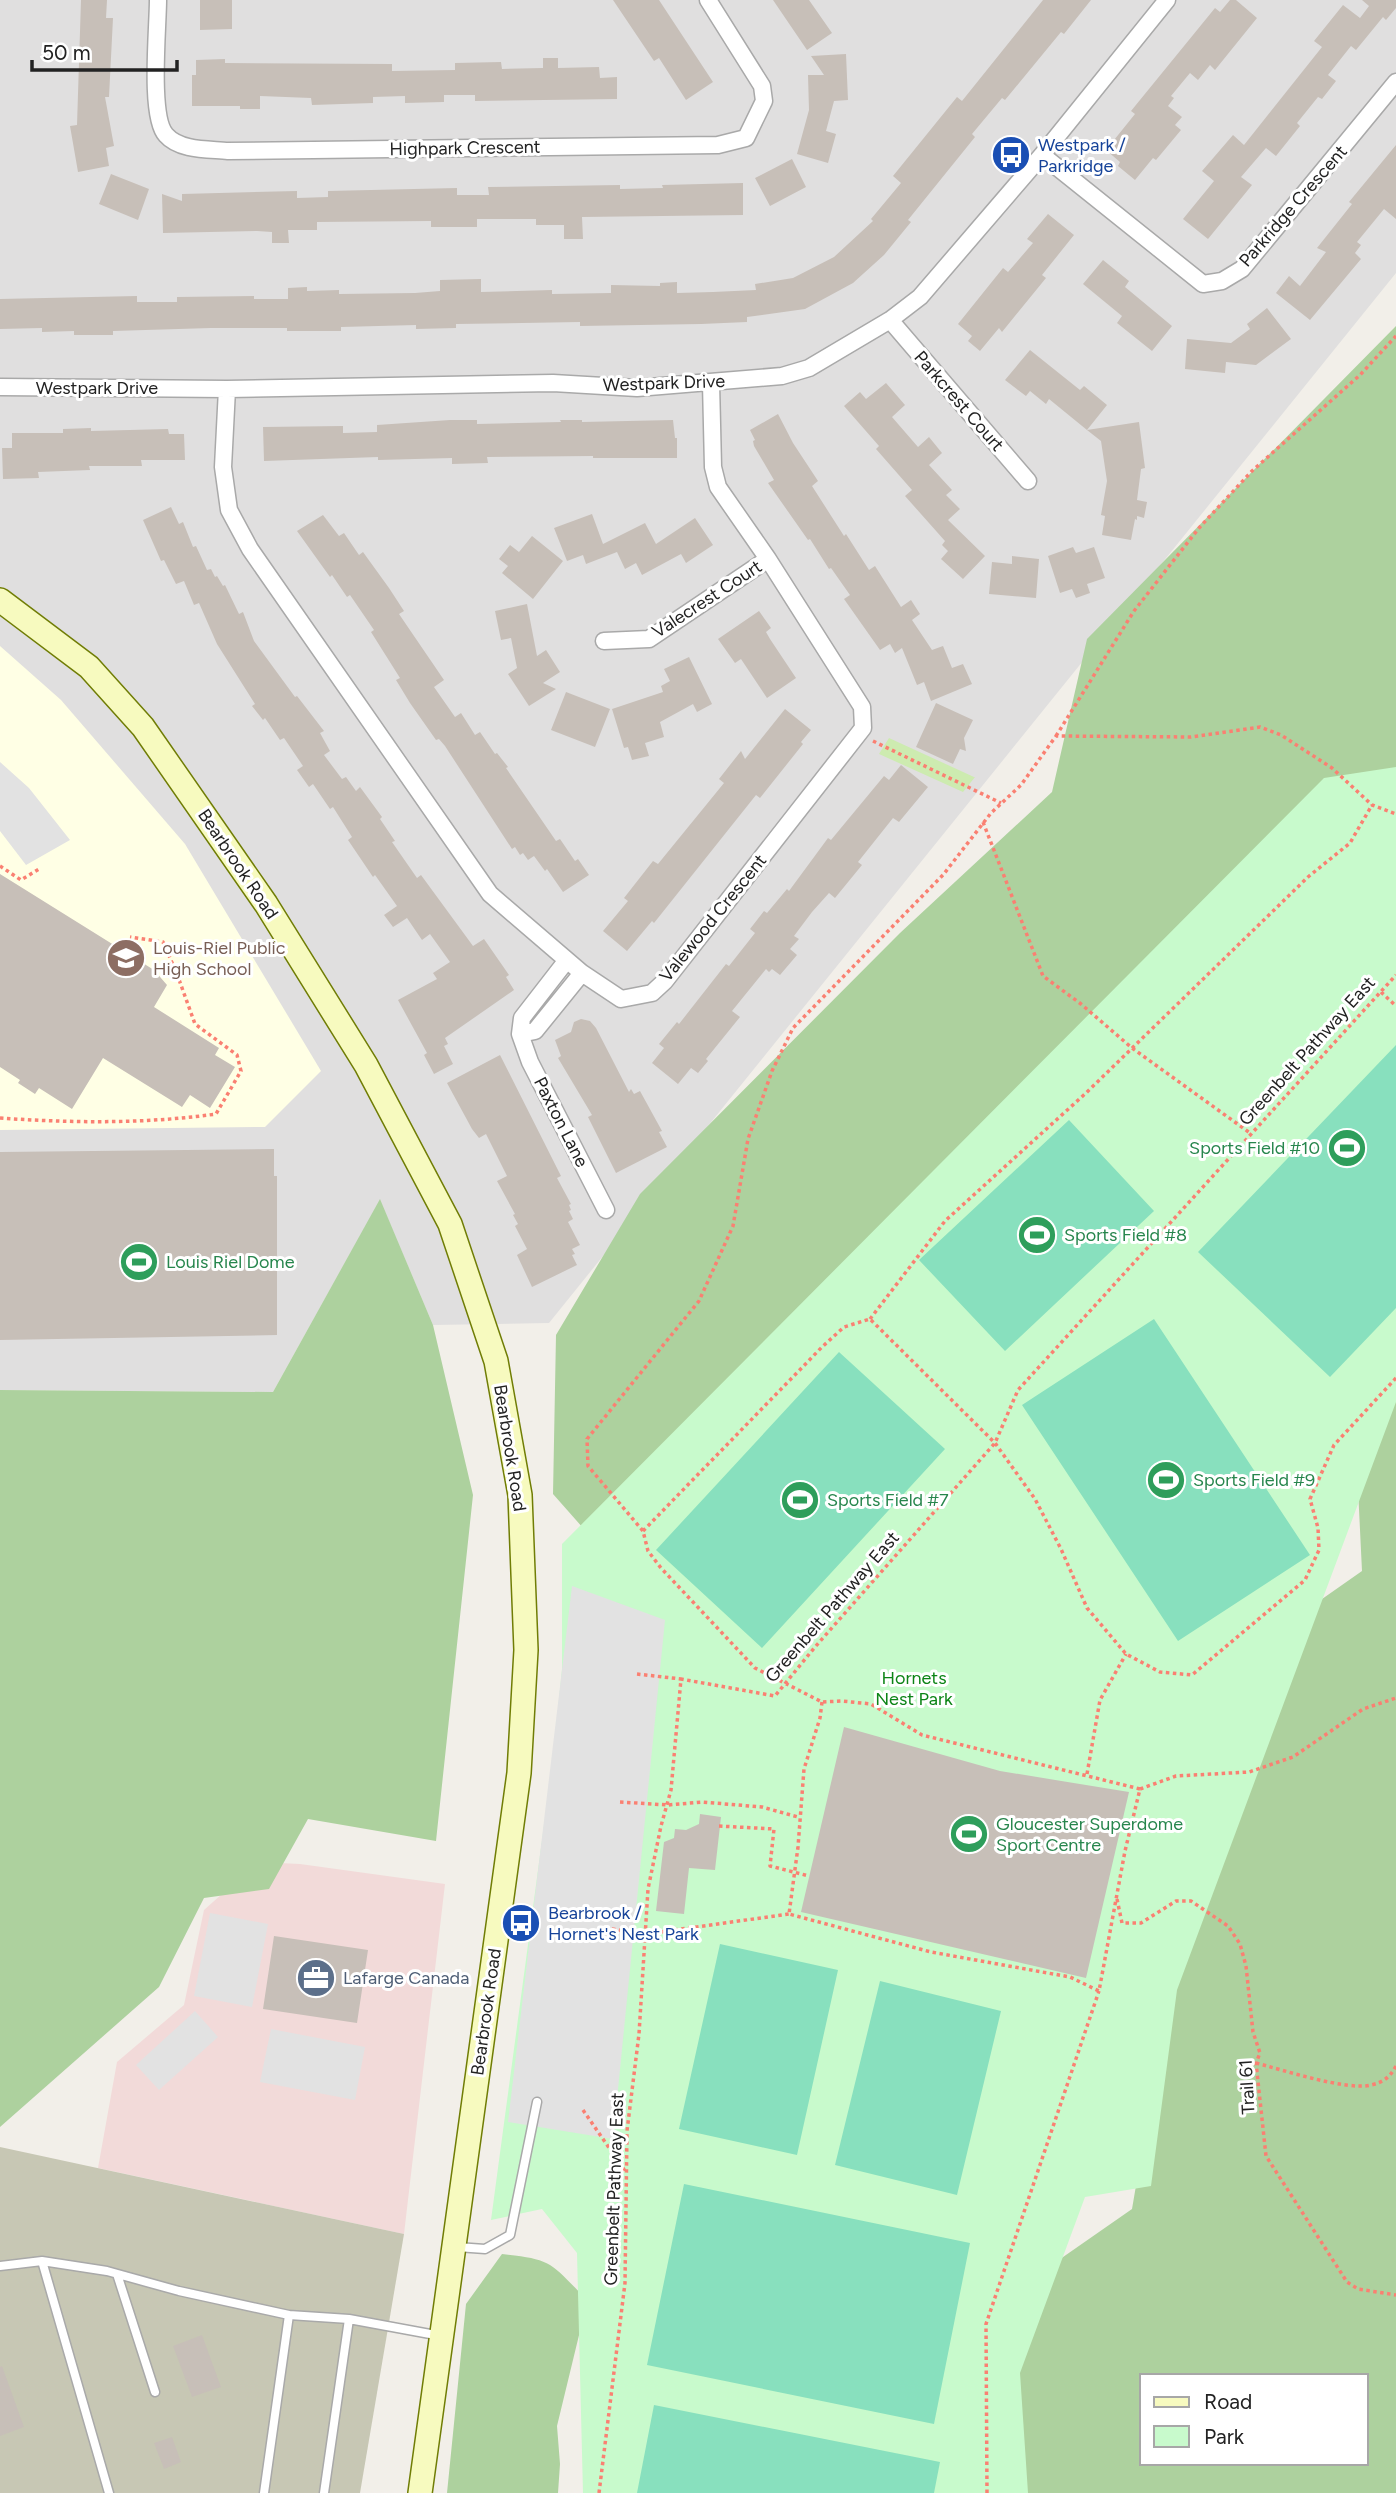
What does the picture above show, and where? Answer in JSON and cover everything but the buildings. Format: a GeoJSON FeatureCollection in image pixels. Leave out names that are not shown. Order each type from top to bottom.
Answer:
{"type":"FeatureCollection","features":[{"type":"Feature","properties":{"kind":"street","name":"Highpark Crescent"},"geometry":{"type":"LineString","coordinates":[[158,0],[156,114],[165,135],[184,146],[228,151],[718,145],[746,138],[764,100],[762,86],[708,0]]}},
{"type":"Feature","properties":{"kind":"street","name":"Westpark Drive"},"geometry":{"type":"LineString","coordinates":[[0,387],[227,389],[553,383],[637,388],[782,376],[809,368],[890,320],[920,297],[1042,155],[1167,0]]}},
{"type":"Feature","properties":{"kind":"street","name":"Parkridge Crescent"},"geometry":{"type":"LineString","coordinates":[[1042,155],[1203,284],[1222,281],[1242,269],[1396,82]]}},
{"type":"Feature","properties":{"kind":"street","name":"Parkcrest Court"},"geometry":{"type":"LineString","coordinates":[[890,320],[1028,481]]}},
{"type":"Feature","properties":{"kind":"street"},"geometry":{"type":"LineString","coordinates":[[711,383],[713,467],[718,487],[768,559],[862,707],[863,727],[859,734]]}},
{"type":"Feature","properties":{"kind":"street","name":"Valewood Crescent"},"geometry":{"type":"LineString","coordinates":[[227,389],[223,467],[229,510],[250,550],[490,894],[582,973],[621,999],[652,993],[666,981],[859,734]]}},
{"type":"Feature","properties":{"kind":"street","name":"Valecrest Court"},"geometry":{"type":"LineString","coordinates":[[604,641],[649,639],[768,559]]}},
{"type":"Feature","properties":{"kind":"street","name":"Bearbrook Road"},"geometry":{"type":"LineString","coordinates":[[0,600],[89,667],[144,727],[266,904],[366,1065],[450,1224],[496,1361],[520,1495],[526,1650],[519,1773],[420,2493]]}},
{"type":"Feature","properties":{"kind":"street"},"geometry":{"type":"LineString","coordinates":[[567,960],[522,1018],[520,1034],[535,1031],[582,973]]}},
{"type":"Feature","properties":{"kind":"street","name":"Paxton Lane"},"geometry":{"type":"LineString","coordinates":[[520,1034],[530,1062],[606,1210]]}},
{"type":"Feature","properties":{"kind":"lane"},"geometry":{"type":"LineString","coordinates":[[453,2247],[485,2249],[510,2235],[537,2102]]}},
{"type":"Feature","properties":{"kind":"lane"},"geometry":{"type":"LineString","coordinates":[[0,2266],[42,2261],[117,2274],[179,2291],[289,2315],[349,2319],[441,2336]]}},
{"type":"Feature","properties":{"kind":"lane"},"geometry":{"type":"LineString","coordinates":[[42,2261],[109,2493]]}},
{"type":"Feature","properties":{"kind":"lane"},"geometry":{"type":"LineString","coordinates":[[117,2274],[155,2392]]}},
{"type":"Feature","properties":{"kind":"lane"},"geometry":{"type":"LineString","coordinates":[[264,2493],[289,2315]]}},
{"type":"Feature","properties":{"kind":"lane"},"geometry":{"type":"LineString","coordinates":[[324,2493],[349,2319]]}},
{"type":"Feature","properties":{"kind":"path"},"geometry":{"type":"LineString","coordinates":[[1396,336],[1360,374],[1252,471],[1199,528],[1134,611],[1056,736],[1021,785],[984,822],[943,875],[793,1027],[772,1071],[748,1139],[733,1226],[699,1301],[587,1439],[588,1466],[643,1531],[648,1551],[755,1668],[822,1702],[871,1704],[922,1735],[1140,1789],[1176,1776],[1250,1772],[1293,1757],[1363,1709],[1396,1698]]}},
{"type":"Feature","properties":{"kind":"path"},"geometry":{"type":"LineString","coordinates":[[1056,736],[1191,737],[1259,727],[1281,734],[1332,768],[1372,805],[1396,814]]}},
{"type":"Feature","properties":{"kind":"path"},"geometry":{"type":"LineString","coordinates":[[859,734],[1002,803]]}},
{"type":"Feature","properties":{"kind":"path"},"geometry":{"type":"LineString","coordinates":[[643,1531],[822,1347],[844,1327],[870,1320],[945,1221],[1132,1048],[1308,877],[1350,843],[1372,805]]}},
{"type":"Feature","properties":{"kind":"path"},"geometry":{"type":"LineString","coordinates":[[984,822],[1043,976],[1082,1004],[1132,1048],[1251,1134]]}},
{"type":"Feature","properties":{"kind":"path"},"geometry":{"type":"LineString","coordinates":[[0,866],[20,880],[39,869]]}},
{"type":"Feature","properties":{"kind":"path"},"geometry":{"type":"LineString","coordinates":[[0,1118],[69,1123],[216,1114],[241,1071],[237,1055],[195,1024],[163,943],[130,937]]}},
{"type":"Feature","properties":{"kind":"path","name":"Greenbelt Pathway East"},"geometry":{"type":"LineString","coordinates":[[599,2493],[625,2283],[627,2131],[639,2034],[648,1889],[674,1771],[681,1679],[775,1696],[995,1443],[1018,1390],[1396,975]]}},
{"type":"Feature","properties":{"kind":"path"},"geometry":{"type":"LineString","coordinates":[[1381,992],[1396,1006]]}},
{"type":"Feature","properties":{"kind":"path"},"geometry":{"type":"LineString","coordinates":[[870,1320],[995,1443],[1035,1499],[1087,1608],[1126,1654],[1160,1672],[1192,1675],[1305,1580],[1319,1550],[1318,1528],[1310,1500],[1334,1445],[1396,1378]]}},
{"type":"Feature","properties":{"kind":"path"},"geometry":{"type":"LineString","coordinates":[[1087,1774],[1100,1700],[1126,1654]]}},
{"type":"Feature","properties":{"kind":"path"},"geometry":{"type":"LineString","coordinates":[[637,1674],[681,1679]]}},
{"type":"Feature","properties":{"kind":"path"},"geometry":{"type":"LineString","coordinates":[[789,1914],[804,1769],[822,1702]]}},
{"type":"Feature","properties":{"kind":"path"},"geometry":{"type":"LineString","coordinates":[[988,2493],[986,2324],[1099,1992],[1125,1851],[1140,1789]]}},
{"type":"Feature","properties":{"kind":"path"},"geometry":{"type":"LineString","coordinates":[[620,1802],[668,1805],[702,1802],[761,1807],[799,1818]]}},
{"type":"Feature","properties":{"kind":"path"},"geometry":{"type":"LineString","coordinates":[[719,1826],[774,1829],[770,1866],[809,1876]]}},
{"type":"Feature","properties":{"kind":"path","name":"Trail 61"},"geometry":{"type":"LineString","coordinates":[[1117,1897],[1122,1923],[1141,1923],[1176,1901],[1191,1901],[1228,1926],[1240,1944],[1247,1966],[1253,2032],[1260,2053],[1256,2063],[1266,2155],[1347,2282],[1358,2288],[1396,2295]]}},
{"type":"Feature","properties":{"kind":"path"},"geometry":{"type":"LineString","coordinates":[[605,1928],[646,1934],[789,1914],[931,1952],[1070,1977],[1099,1992]]}},
{"type":"Feature","properties":{"kind":"path"},"geometry":{"type":"LineString","coordinates":[[1256,2063],[1350,2086],[1370,2086],[1389,2078],[1396,2066]]}},
{"type":"Feature","properties":{"kind":"path"},"geometry":{"type":"LineString","coordinates":[[583,2110],[626,2173]]}},
{"type":"Feature","properties":{"kind":"shaded area"},"geometry":{"type":"Polygon","coordinates":[[[0,0],[1396,0],[1396,273],[549,1323],[433,1325],[380,1200],[273,1392],[0,1390],[0,0]]]}},
{"type":"Feature","properties":{"kind":"shaded area","name":"Louis-Riel Public High School"},"geometry":{"type":"Polygon","coordinates":[[[0,646],[61,700],[185,844],[321,1071],[265,1127],[0,1130],[0,646]]]}},
{"type":"Feature","properties":{"kind":"shaded area"},"geometry":{"type":"Polygon","coordinates":[[[0,762],[29,788],[70,840],[26,865],[0,831],[0,762]]]}},
{"type":"Feature","properties":{"kind":"shaded area"},"geometry":{"type":"Polygon","coordinates":[[[572,1586],[665,1620],[613,2139],[508,2122],[572,1586]]]}},
{"type":"Feature","properties":{"kind":"shaded area"},"geometry":{"type":"Polygon","coordinates":[[[258,1862],[300,1864],[445,1884],[404,2234],[98,2168],[117,2062],[184,2005],[204,1910],[258,1862]]]}},
{"type":"Feature","properties":{"kind":"shaded area"},"geometry":{"type":"Polygon","coordinates":[[[210,1913],[268,1924],[252,2007],[194,1996],[210,1913]]]}},
{"type":"Feature","properties":{"kind":"shaded area"},"geometry":{"type":"Polygon","coordinates":[[[195,2011],[218,2037],[159,2090],[136,2065],[195,2011]]]}},
{"type":"Feature","properties":{"kind":"shaded area"},"geometry":{"type":"Polygon","coordinates":[[[271,2029],[365,2047],[355,2100],[260,2082],[271,2029]]]}},
{"type":"Feature","properties":{"kind":"shaded area"},"geometry":{"type":"Polygon","coordinates":[[[0,2147],[404,2234],[360,2493],[0,2493],[0,2147]]]}},
{"type":"Feature","properties":{"kind":"green space"},"geometry":{"type":"Polygon","coordinates":[[[1396,326],[1396,800],[606,1554],[553,1494],[556,1335],[640,1194],[900,933],[1052,792],[1087,639],[1396,326]]]}},
{"type":"Feature","properties":{"kind":"green space"},"geometry":{"type":"Polygon","coordinates":[[[889,738],[975,777],[963,792],[879,754],[889,738]]]}},
{"type":"Feature","properties":{"kind":"green space","name":"Hornets Nest Park"},"geometry":{"type":"Polygon","coordinates":[[[1396,767],[1396,1402],[1177,1990],[1151,2186],[1085,2197],[1020,2373],[1028,2493],[583,2493],[577,2253],[542,2209],[491,2220],[554,1751],[562,1669],[562,1544],[1324,778],[1396,767]]]}},
{"type":"Feature","properties":{"kind":"green space","name":"Sports Field #10"},"geometry":{"type":"Polygon","coordinates":[[[1396,1045],[1396,1308],[1330,1377],[1198,1252],[1396,1045]]]}},
{"type":"Feature","properties":{"kind":"green space","name":"Sports Field #8"},"geometry":{"type":"Polygon","coordinates":[[[1069,1120],[1154,1211],[1005,1351],[919,1260],[1069,1120]]]}},
{"type":"Feature","properties":{"kind":"green space"},"geometry":{"type":"Polygon","coordinates":[[[380,1199],[433,1325],[473,1495],[436,1841],[308,1819],[269,1889],[204,1898],[159,1987],[0,2127],[0,1390],[273,1392],[380,1199]]]}},
{"type":"Feature","properties":{"kind":"green space","name":"Sports Field #9"},"geometry":{"type":"Polygon","coordinates":[[[1154,1319],[1310,1555],[1178,1641],[1022,1405],[1154,1319]]]}},
{"type":"Feature","properties":{"kind":"green space","name":"Sports Field #7"},"geometry":{"type":"Polygon","coordinates":[[[839,1352],[945,1449],[762,1648],[656,1550],[839,1352]]]}},
{"type":"Feature","properties":{"kind":"green space"},"geometry":{"type":"Polygon","coordinates":[[[1396,1365],[1396,2493],[1007,2493],[1020,2287],[1132,2209],[1161,2039],[1188,1693],[1362,1571],[1355,1427],[1396,1365]]]}},
{"type":"Feature","properties":{"kind":"green space"},"geometry":{"type":"Polygon","coordinates":[[[720,1944],[838,1970],[797,2155],[679,2129],[720,1944]]]}},
{"type":"Feature","properties":{"kind":"green space"},"geometry":{"type":"Polygon","coordinates":[[[880,1981],[1001,2011],[957,2195],[835,2165],[880,1981]]]}},
{"type":"Feature","properties":{"kind":"green space"},"geometry":{"type":"Polygon","coordinates":[[[684,2184],[970,2243],[934,2424],[647,2365],[684,2184]]]}},
{"type":"Feature","properties":{"kind":"green space"},"geometry":{"type":"Polygon","coordinates":[[[502,2254],[540,2260],[548,2264],[582,2295],[580,2331],[557,2426],[560,2464],[558,2493],[447,2493],[466,2304],[502,2254]]]}},
{"type":"Feature","properties":{"kind":"green space"},"geometry":{"type":"Polygon","coordinates":[[[654,2405],[940,2462],[934,2493],[637,2493],[654,2405]]]}},
{"type":"Feature","properties":{"kind":"place","name":"Westpark / Parkridge"},"geometry":{"type":"Point","coordinates":[1011,155]}},
{"type":"Feature","properties":{"kind":"place","name":"Louis-Riel Public High School"},"geometry":{"type":"Point","coordinates":[126,958]}},
{"type":"Feature","properties":{"kind":"place","name":"Sports Field #10"},"geometry":{"type":"Point","coordinates":[1347,1148]}},
{"type":"Feature","properties":{"kind":"place","name":"Sports Field #8"},"geometry":{"type":"Point","coordinates":[1037,1235]}},
{"type":"Feature","properties":{"kind":"place","name":"Louis Riel Dome"},"geometry":{"type":"Point","coordinates":[139,1262]}},
{"type":"Feature","properties":{"kind":"place","name":"Sports Field #9"},"geometry":{"type":"Point","coordinates":[1166,1480]}},
{"type":"Feature","properties":{"kind":"place","name":"Sports Field #7"},"geometry":{"type":"Point","coordinates":[800,1500]}},
{"type":"Feature","properties":{"kind":"place","name":"Gloucester Superdome Sport Centre"},"geometry":{"type":"Point","coordinates":[969,1834]}},
{"type":"Feature","properties":{"kind":"place","name":"Bearbrook / Hornet's Nest Park"},"geometry":{"type":"Point","coordinates":[521,1923]}},
{"type":"Feature","properties":{"kind":"place","name":"Lafarge Canada"},"geometry":{"type":"Point","coordinates":[316,1978]}}]}
